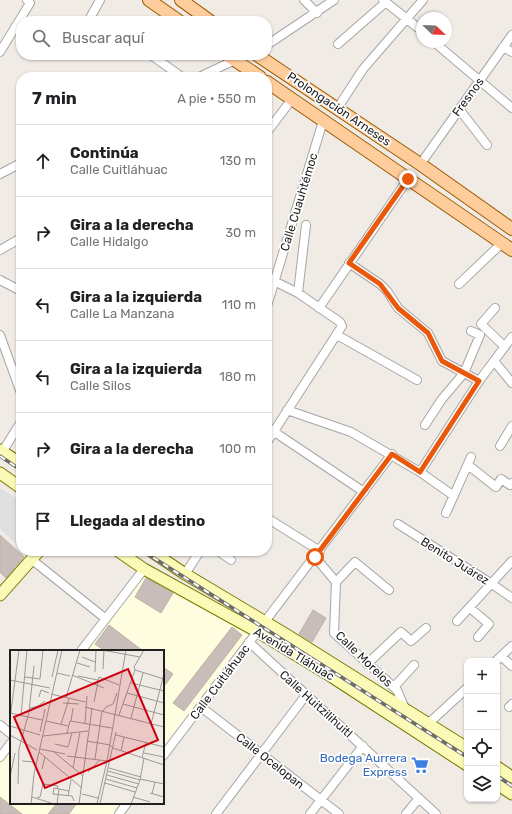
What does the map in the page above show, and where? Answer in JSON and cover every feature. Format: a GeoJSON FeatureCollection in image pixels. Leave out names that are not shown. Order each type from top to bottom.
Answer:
{"type":"FeatureCollection","features":[{"type":"Feature","properties":{"kind":"main road"},"geometry":{"type":"LineString","coordinates":[[149,0],[172,16]]}},
{"type":"Feature","properties":{"kind":"main road"},"geometry":{"type":"LineString","coordinates":[[184,1],[204,16]]}},
{"type":"Feature","properties":{"kind":"main road"},"geometry":{"type":"LineString","coordinates":[[233,60],[246,72]]}},
{"type":"Feature","properties":{"kind":"main road","name":"Prolongación Arneses"},"geometry":{"type":"LineString","coordinates":[[264,60],[337,109],[422,161],[512,229]]}},
{"type":"Feature","properties":{"kind":"main road","name":"Prolongación Arneses"},"geometry":{"type":"LineString","coordinates":[[272,85],[507,247]]}},
{"type":"Feature","properties":{"kind":"main road"},"geometry":{"type":"LineString","coordinates":[[1,451],[16,461]]}},
{"type":"Feature","properties":{"kind":"main road"},"geometry":{"type":"LineString","coordinates":[[0,473],[16,484]]}},
{"type":"Feature","properties":{"kind":"main road"},"geometry":{"type":"LineString","coordinates":[[0,595],[34,556]]}},
{"type":"Feature","properties":{"kind":"main road","name":"Avenida Tláhuac"},"geometry":{"type":"LineString","coordinates":[[125,556],[144,569],[258,632],[329,675],[464,762]]}},
{"type":"Feature","properties":{"kind":"main road","name":"Avenida Tláhuac"},"geometry":{"type":"LineString","coordinates":[[158,556],[185,574],[335,665],[464,746]]}},
{"type":"Feature","properties":{"kind":"main road"},"geometry":{"type":"LineString","coordinates":[[329,675],[335,665]]}},
{"type":"Feature","properties":{"kind":"main road"},"geometry":{"type":"LineString","coordinates":[[500,770],[512,777]]}},
{"type":"Feature","properties":{"kind":"main road"},"geometry":{"type":"LineString","coordinates":[[500,786],[512,794]]}},
{"type":"Feature","properties":{"kind":"street"},"geometry":{"type":"LineString","coordinates":[[22,16],[30,3],[27,0]]}},
{"type":"Feature","properties":{"kind":"street"},"geometry":{"type":"LineString","coordinates":[[91,16],[100,0]]}},
{"type":"Feature","properties":{"kind":"street"},"geometry":{"type":"LineString","coordinates":[[304,0],[317,13]]}},
{"type":"Feature","properties":{"kind":"street"},"geometry":{"type":"LineString","coordinates":[[272,42],[317,13],[334,0]]}},
{"type":"Feature","properties":{"kind":"street"},"geometry":{"type":"LineString","coordinates":[[337,109],[363,68],[423,0]]}},
{"type":"Feature","properties":{"kind":"street"},"geometry":{"type":"LineString","coordinates":[[338,44],[384,1],[416,27]]}},
{"type":"Feature","properties":{"kind":"street"},"geometry":{"type":"LineString","coordinates":[[0,52],[16,26]]}},
{"type":"Feature","properties":{"kind":"street","name":"Fresnos"},"geometry":{"type":"LineString","coordinates":[[422,161],[512,35]]}},
{"type":"Feature","properties":{"kind":"street"},"geometry":{"type":"LineString","coordinates":[[504,47],[512,52]]}},
{"type":"Feature","properties":{"kind":"street"},"geometry":{"type":"LineString","coordinates":[[441,48],[512,108]]}},
{"type":"Feature","properties":{"kind":"street"},"geometry":{"type":"LineString","coordinates":[[158,60],[175,72]]}},
{"type":"Feature","properties":{"kind":"street"},"geometry":{"type":"LineString","coordinates":[[207,72],[228,60]]}},
{"type":"Feature","properties":{"kind":"street"},"geometry":{"type":"LineString","coordinates":[[272,125],[292,99]]}},
{"type":"Feature","properties":{"kind":"street"},"geometry":{"type":"LineString","coordinates":[[459,109],[487,144]]}},
{"type":"Feature","properties":{"kind":"street","name":"Calle Cuauhtémoc"},"geometry":{"type":"LineString","coordinates":[[272,288],[323,121]]}},
{"type":"Feature","properties":{"kind":"street"},"geometry":{"type":"LineString","coordinates":[[0,174],[16,166]]}},
{"type":"Feature","properties":{"kind":"street"},"geometry":{"type":"LineString","coordinates":[[319,308],[408,179]]}},
{"type":"Feature","properties":{"kind":"street"},"geometry":{"type":"LineString","coordinates":[[298,293],[306,225]]}},
{"type":"Feature","properties":{"kind":"street"},"geometry":{"type":"LineString","coordinates":[[0,250],[16,241]]}},
{"type":"Feature","properties":{"kind":"street"},"geometry":{"type":"LineString","coordinates":[[459,284],[507,247]]}},
{"type":"Feature","properties":{"kind":"street"},"geometry":{"type":"LineString","coordinates":[[349,263],[380,284],[398,308],[428,333],[442,361],[479,381]]}},
{"type":"Feature","properties":{"kind":"street"},"geometry":{"type":"LineString","coordinates":[[0,280],[16,288]]}},
{"type":"Feature","properties":{"kind":"street"},"geometry":{"type":"LineString","coordinates":[[272,427],[287,410],[341,329],[341,324],[319,308],[298,293],[274,281]]}},
{"type":"Feature","properties":{"kind":"street"},"geometry":{"type":"LineString","coordinates":[[495,308],[481,324],[504,346]]}},
{"type":"Feature","properties":{"kind":"street"},"geometry":{"type":"LineString","coordinates":[[425,426],[442,399],[464,373],[480,335],[471,330]]}},
{"type":"Feature","properties":{"kind":"street"},"geometry":{"type":"LineString","coordinates":[[0,335],[16,379]]}},
{"type":"Feature","properties":{"kind":"street"},"geometry":{"type":"LineString","coordinates":[[337,335],[417,380]]}},
{"type":"Feature","properties":{"kind":"street"},"geometry":{"type":"LineString","coordinates":[[420,472],[479,381],[512,337]]}},
{"type":"Feature","properties":{"kind":"street"},"geometry":{"type":"LineString","coordinates":[[494,361],[512,383]]}},
{"type":"Feature","properties":{"kind":"street"},"geometry":{"type":"LineString","coordinates":[[287,410],[351,432],[392,454],[454,496]]}},
{"type":"Feature","properties":{"kind":"street"},"geometry":{"type":"LineString","coordinates":[[500,446],[512,426]]}},
{"type":"Feature","properties":{"kind":"street"},"geometry":{"type":"LineString","coordinates":[[1,451],[16,429]]}},
{"type":"Feature","properties":{"kind":"street"},"geometry":{"type":"LineString","coordinates":[[272,430],[364,492]]}},
{"type":"Feature","properties":{"kind":"street","name":"Calle Cuitláhuac"},"geometry":{"type":"LineString","coordinates":[[164,755],[392,454]]}},
{"type":"Feature","properties":{"kind":"street"},"geometry":{"type":"LineString","coordinates":[[446,513],[469,461],[496,487],[501,479],[510,484],[512,483]]}},
{"type":"Feature","properties":{"kind":"street"},"geometry":{"type":"LineString","coordinates":[[272,522],[317,554],[336,582],[355,562],[389,590]]}},
{"type":"Feature","properties":{"kind":"street","name":"Benito Juárez"},"geometry":{"type":"LineString","coordinates":[[398,524],[512,598]]}},
{"type":"Feature","properties":{"kind":"street"},"geometry":{"type":"LineString","coordinates":[[36,556],[106,619]]}},
{"type":"Feature","properties":{"kind":"street"},"geometry":{"type":"LineString","coordinates":[[185,574],[197,556]]}},
{"type":"Feature","properties":{"kind":"street"},"geometry":{"type":"LineString","coordinates":[[225,556],[231,560]]}},
{"type":"Feature","properties":{"kind":"street"},"geometry":{"type":"LineString","coordinates":[[457,621],[512,561]]}},
{"type":"Feature","properties":{"kind":"street"},"geometry":{"type":"LineString","coordinates":[[83,650],[144,569]]}},
{"type":"Feature","properties":{"kind":"street","name":"Calle Morelos"},"geometry":{"type":"LineString","coordinates":[[336,582],[334,633],[397,690],[405,710]]}},
{"type":"Feature","properties":{"kind":"street"},"geometry":{"type":"LineString","coordinates":[[470,608],[489,624],[478,637]]}},
{"type":"Feature","properties":{"kind":"street"},"geometry":{"type":"LineString","coordinates":[[367,664],[401,632],[411,641],[426,628]]}},
{"type":"Feature","properties":{"kind":"street","name":"Calle Huitzilihuitl"},"geometry":{"type":"LineString","coordinates":[[249,642],[436,814]]}},
{"type":"Feature","properties":{"kind":"street"},"geometry":{"type":"LineString","coordinates":[[499,658],[512,646]]}},
{"type":"Feature","properties":{"kind":"street"},"geometry":{"type":"LineString","coordinates":[[500,660],[512,666]]}},
{"type":"Feature","properties":{"kind":"street"},"geometry":{"type":"LineString","coordinates":[[394,687],[414,665]]}},
{"type":"Feature","properties":{"kind":"street"},"geometry":{"type":"LineString","coordinates":[[429,723],[464,691]]}},
{"type":"Feature","properties":{"kind":"street"},"geometry":{"type":"LineString","coordinates":[[216,814],[306,695]]}},
{"type":"Feature","properties":{"kind":"street","name":"Calle Ocelopan"},"geometry":{"type":"LineString","coordinates":[[201,707],[339,814]]}},
{"type":"Feature","properties":{"kind":"street"},"geometry":{"type":"LineString","coordinates":[[0,725],[10,733]]}},
{"type":"Feature","properties":{"kind":"street"},"geometry":{"type":"LineString","coordinates":[[0,757],[10,744]]}},
{"type":"Feature","properties":{"kind":"street"},"geometry":{"type":"LineString","coordinates":[[310,814],[363,746]]}},
{"type":"Feature","properties":{"kind":"street"},"geometry":{"type":"LineString","coordinates":[[406,814],[419,798]]}},
{"type":"Feature","properties":{"kind":"street"},"geometry":{"type":"LineString","coordinates":[[119,814],[126,804]]}},
{"type":"Feature","properties":{"kind":"shaded area"},"geometry":{"type":"Polygon","coordinates":[[[0,488],[16,497],[16,543],[0,529],[0,488]]]}},
{"type":"Feature","properties":{"kind":"shaded area"},"geometry":{"type":"Polygon","coordinates":[[[144,569],[258,632],[164,755],[164,650],[82,650],[144,569]]]}},
{"type":"Feature","properties":{"kind":"shaded area"},"geometry":{"type":"Polygon","coordinates":[[[10,744],[10,804],[126,804],[119,814],[0,814],[0,757],[10,744]]]}},
{"type":"Feature","properties":{"kind":"building"},"geometry":{"type":"Polygon","coordinates":[[[0,535],[16,550],[16,556],[24,557],[6,578],[0,572],[0,535]]]}},
{"type":"Feature","properties":{"kind":"building"},"geometry":{"type":"Polygon","coordinates":[[[146,578],[173,593],[161,613],[135,597],[146,578]]]}},
{"type":"Feature","properties":{"kind":"building"},"geometry":{"type":"Polygon","coordinates":[[[313,610],[326,618],[312,642],[299,634],[313,610]]]}},
{"type":"Feature","properties":{"kind":"building"},"geometry":{"type":"Polygon","coordinates":[[[109,625],[142,650],[104,650],[95,644],[109,625]]]}},
{"type":"Feature","properties":{"kind":"building"},"geometry":{"type":"Polygon","coordinates":[[[232,627],[242,635],[184,711],[173,703],[232,627]]]}},
{"type":"Feature","properties":{"kind":"building"},"geometry":{"type":"Polygon","coordinates":[[[164,668],[173,674],[164,687],[164,668]]]}},
{"type":"Feature","properties":{"kind":"building"},"geometry":{"type":"Polygon","coordinates":[[[0,797],[22,814],[0,814],[0,797]]]}},
{"type":"Feature","properties":{"kind":"building"},"geometry":{"type":"Polygon","coordinates":[[[56,804],[76,804],[69,814],[48,814],[56,804]]]}},
{"type":"Feature","properties":{"kind":"railway"},"geometry":{"type":"LineString","coordinates":[[0,456],[16,467]]}},
{"type":"Feature","properties":{"kind":"railway"},"geometry":{"type":"LineString","coordinates":[[151,556],[464,755]]}},
{"type":"Feature","properties":{"kind":"railway"},"geometry":{"type":"LineString","coordinates":[[500,778],[512,786]]}},
{"type":"Feature","properties":{"kind":"place","name":"Bodega Aurrera Express"},"geometry":{"type":"Point","coordinates":[420,765]}},
{"type":"Feature","properties":{"kind":"route"},"geometry":{"type":"LineString","coordinates":[[315,557],[392,454],[420,472],[479,381],[442,361],[428,333],[398,308],[387,291],[380,284],[349,263],[408,179]]}}]}
